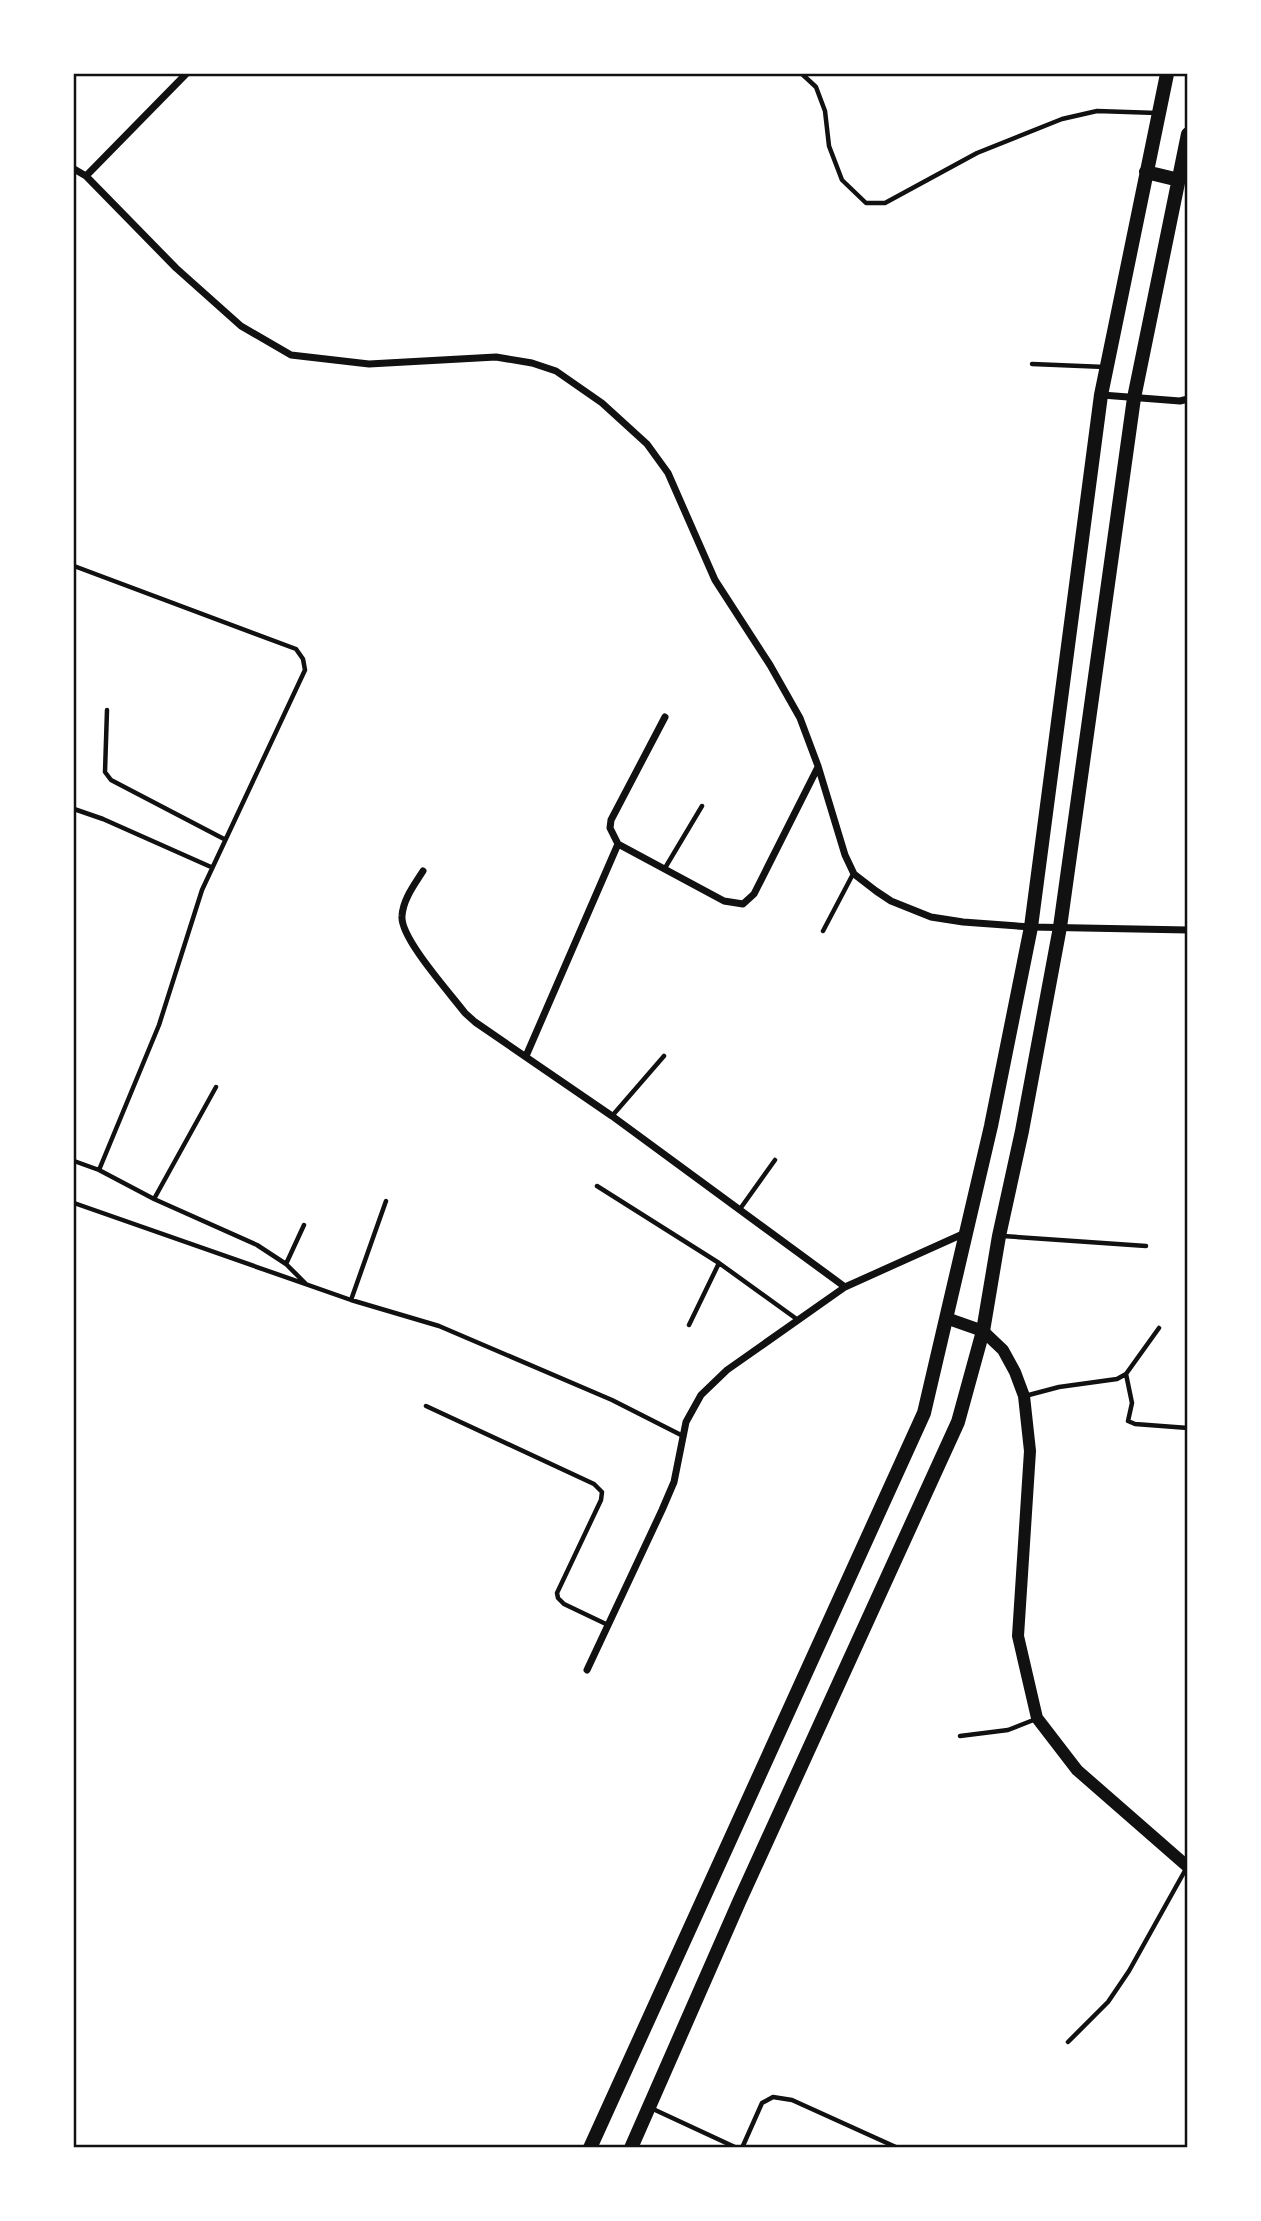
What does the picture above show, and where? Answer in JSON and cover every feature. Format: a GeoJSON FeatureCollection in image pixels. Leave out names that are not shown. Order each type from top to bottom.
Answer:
{"type":"FeatureCollection","features":[{"type":"Feature","properties":{"kind":"main road"},"geometry":{"type":"LineString","coordinates":[[590,2147],[924,1413],[991,1126],[1031,927],[1101,395],[1167,74]]}},
{"type":"Feature","properties":{"kind":"main road"},"geometry":{"type":"LineString","coordinates":[[631,2147],[739,1902],[958,1422],[983,1331],[1060,927],[1135,398],[1188,134]]}},
{"type":"Feature","properties":{"kind":"main road"},"geometry":{"type":"LineString","coordinates":[[1146,172],[1179,180]]}},
{"type":"Feature","properties":{"kind":"main road"},"geometry":{"type":"LineString","coordinates":[[946,1318],[983,1331],[1003,1350],[1024,1396],[1030,1451],[1018,1636],[1037,1718],[1076,1770],[1185,1861]]}},
{"type":"Feature","properties":{"kind":"street"},"geometry":{"type":"LineString","coordinates":[[86,176],[186,74]]}},
{"type":"Feature","properties":{"kind":"street"},"geometry":{"type":"LineString","coordinates":[[74,169],[86,176],[176,268],[241,326],[291,355],[369,364],[496,357],[532,363],[556,371],[602,403],[646,444],[668,473],[715,580],[770,665],[800,718],[818,766],[845,855],[854,874],[891,901],[931,917],[963,922],[1031,927],[1188,930]]}},
{"type":"Feature","properties":{"kind":"street"},"geometry":{"type":"LineString","coordinates":[[1101,395],[1180,401],[1188,399]]}},
{"type":"Feature","properties":{"kind":"street"},"geometry":{"type":"LineString","coordinates":[[665,718],[611,821],[610,828],[618,844],[724,901],[743,904],[754,894],[818,766]]}},
{"type":"Feature","properties":{"kind":"street"},"geometry":{"type":"LineString","coordinates":[[526,1056],[618,844]]}},
{"type":"Feature","properties":{"kind":"street"},"geometry":{"type":"LineString","coordinates":[[423,871],[405,901],[401,918],[408,937],[465,1013],[612,1116],[845,1287]]}},
{"type":"Feature","properties":{"kind":"street"},"geometry":{"type":"LineString","coordinates":[[587,1670],[674,1482],[686,1422],[701,1395],[727,1370],[845,1287],[966,1233]]}},
{"type":"Feature","properties":{"kind":"lane"},"geometry":{"type":"LineString","coordinates":[[802,74],[816,88],[825,111],[829,146],[842,180],[866,203],[885,203],[977,153],[1062,119],[1097,111],[1159,113]]}},
{"type":"Feature","properties":{"kind":"lane"},"geometry":{"type":"LineString","coordinates":[[1032,364],[1107,367]]}},
{"type":"Feature","properties":{"kind":"lane"},"geometry":{"type":"LineString","coordinates":[[74,566],[296,649],[303,659],[305,670],[246,799],[211,867],[159,1025],[99,1170]]}},
{"type":"Feature","properties":{"kind":"lane"},"geometry":{"type":"LineString","coordinates":[[107,710],[105,772],[111,779],[224,839]]}},
{"type":"Feature","properties":{"kind":"lane"},"geometry":{"type":"LineString","coordinates":[[664,869],[702,806]]}},
{"type":"Feature","properties":{"kind":"lane"},"geometry":{"type":"LineString","coordinates":[[74,809],[211,867]]}},
{"type":"Feature","properties":{"kind":"lane"},"geometry":{"type":"LineString","coordinates":[[823,931],[854,874]]}},
{"type":"Feature","properties":{"kind":"lane"},"geometry":{"type":"LineString","coordinates":[[612,1116],[664,1056]]}},
{"type":"Feature","properties":{"kind":"lane"},"geometry":{"type":"LineString","coordinates":[[155,1199],[216,1087]]}},
{"type":"Feature","properties":{"kind":"lane"},"geometry":{"type":"LineString","coordinates":[[739,1210],[775,1160]]}},
{"type":"Feature","properties":{"kind":"lane"},"geometry":{"type":"LineString","coordinates":[[74,1161],[99,1170],[155,1199],[257,1245],[286,1264],[307,1285]]}},
{"type":"Feature","properties":{"kind":"lane"},"geometry":{"type":"LineString","coordinates":[[597,1186],[719,1264],[798,1320]]}},
{"type":"Feature","properties":{"kind":"lane"},"geometry":{"type":"LineString","coordinates":[[351,1300],[386,1201]]}},
{"type":"Feature","properties":{"kind":"lane"},"geometry":{"type":"LineString","coordinates":[[74,1203],[351,1300],[439,1326],[612,1401],[683,1436]]}},
{"type":"Feature","properties":{"kind":"lane"},"geometry":{"type":"LineString","coordinates":[[286,1264],[304,1225]]}},
{"type":"Feature","properties":{"kind":"lane"},"geometry":{"type":"LineString","coordinates":[[999,1236],[1146,1246]]}},
{"type":"Feature","properties":{"kind":"lane"},"geometry":{"type":"LineString","coordinates":[[689,1325],[719,1264]]}},
{"type":"Feature","properties":{"kind":"lane"},"geometry":{"type":"LineString","coordinates":[[1024,1396],[1059,1387],[1118,1379],[1126,1374],[1158,1328]]}},
{"type":"Feature","properties":{"kind":"lane"},"geometry":{"type":"LineString","coordinates":[[1126,1374],[1132,1403],[1128,1421],[1135,1424],[1188,1428]]}},
{"type":"Feature","properties":{"kind":"lane"},"geometry":{"type":"LineString","coordinates":[[426,1406],[594,1484],[602,1492],[601,1500],[557,1593],[564,1604],[609,1625]]}},
{"type":"Feature","properties":{"kind":"lane"},"geometry":{"type":"LineString","coordinates":[[960,1736],[1007,1730],[1037,1718]]}},
{"type":"Feature","properties":{"kind":"lane"},"geometry":{"type":"LineString","coordinates":[[1068,2042],[1108,2002],[1129,1971],[1185,1861]]}},
{"type":"Feature","properties":{"kind":"lane"},"geometry":{"type":"LineString","coordinates":[[649,2107],[740,2147],[762,2103],[773,2097],[792,2100],[898,2147]]}}]}
